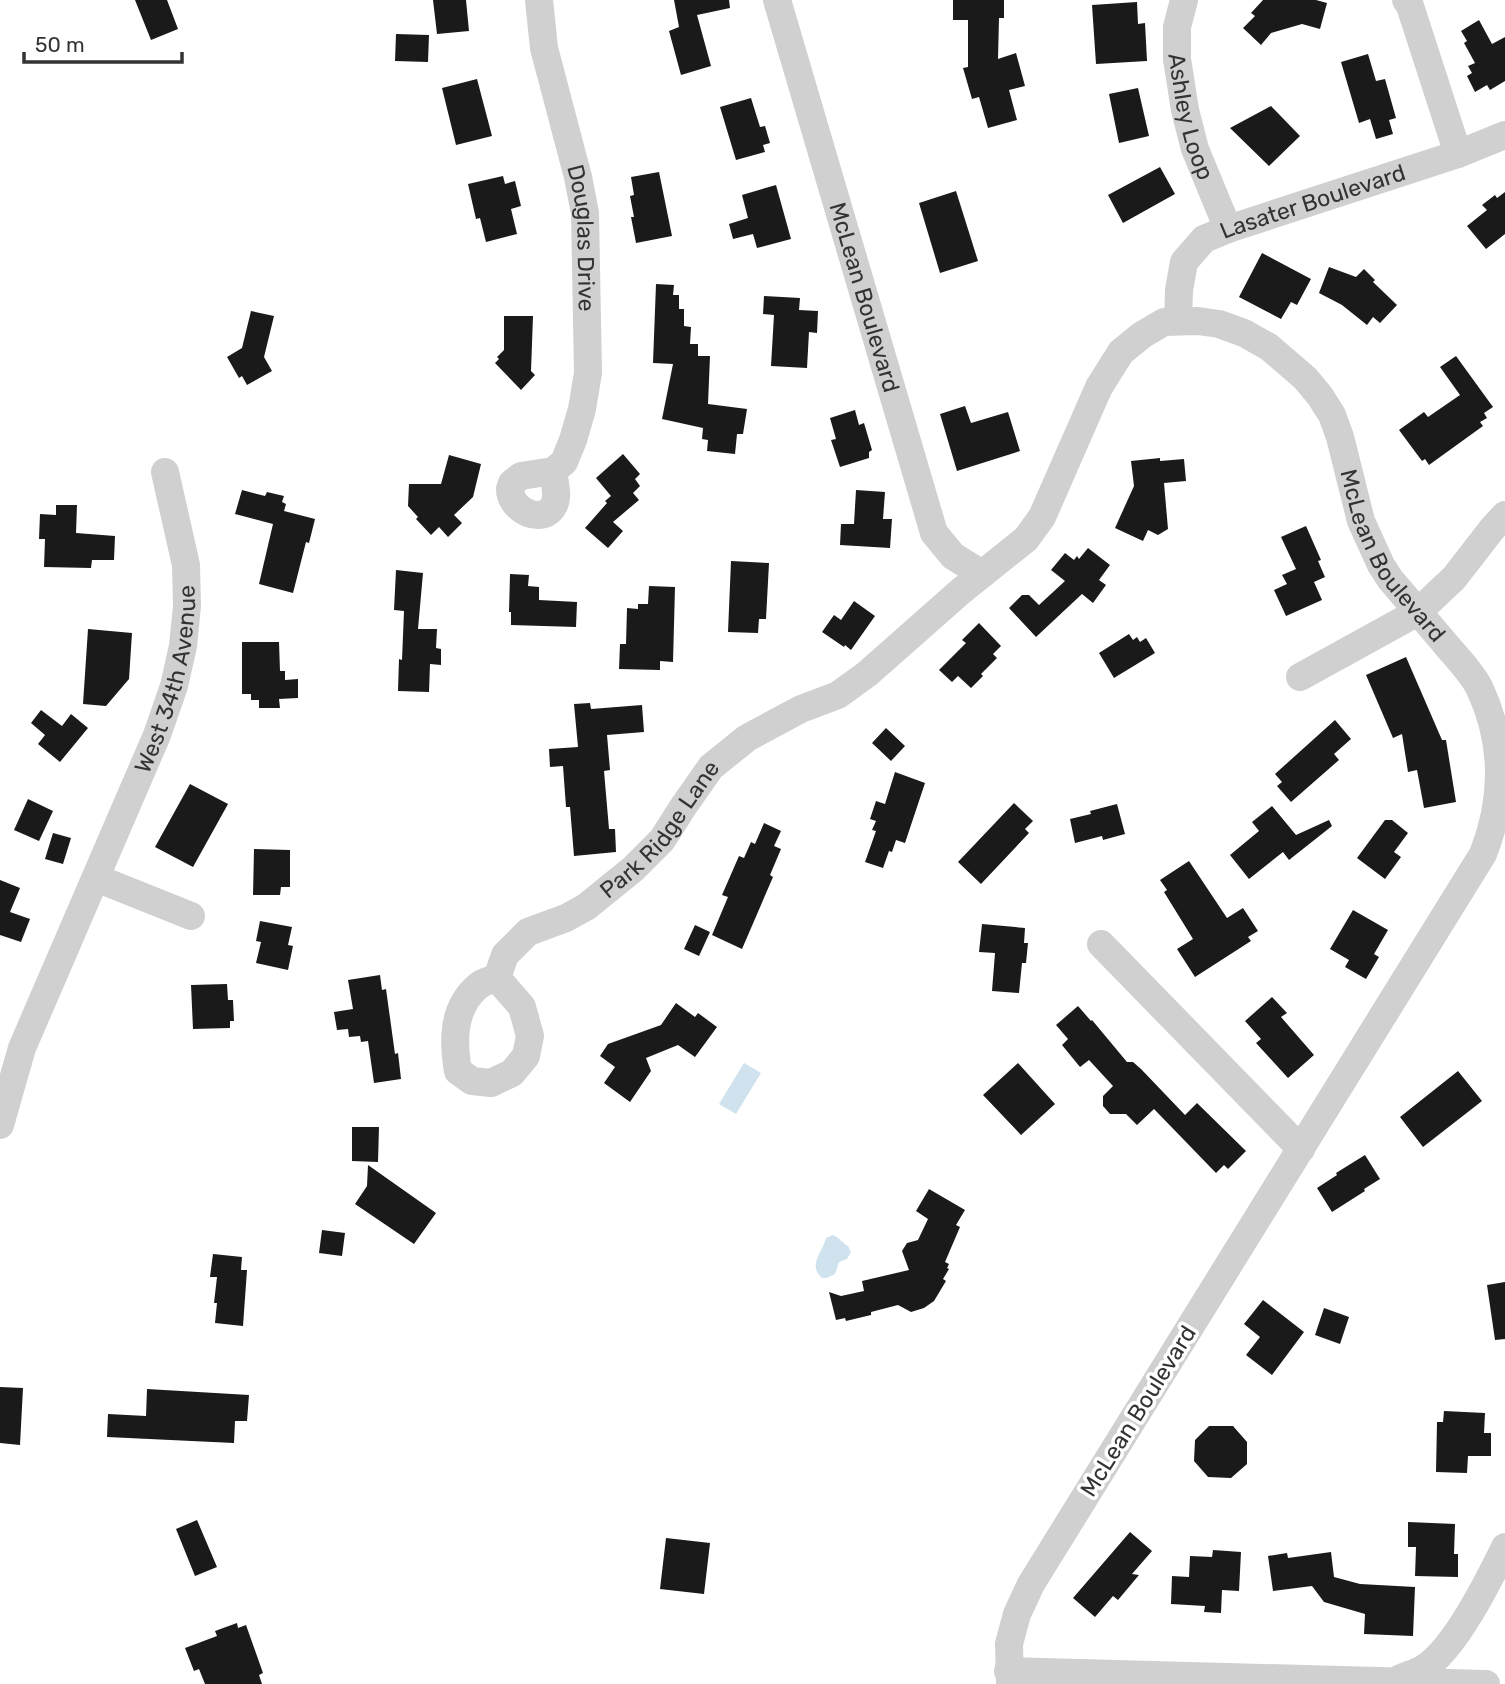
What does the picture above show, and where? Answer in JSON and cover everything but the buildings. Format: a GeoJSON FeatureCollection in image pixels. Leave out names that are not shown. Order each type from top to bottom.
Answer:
{"type":"FeatureCollection","features":[{"type":"Feature","properties":{"kind":"street","name":"Douglas Drive"},"geometry":{"type":"LineString","coordinates":[[539,0],[544,48],[585,213],[588,373],[573,440],[564,462],[552,471]]}},
{"type":"Feature","properties":{"kind":"street","name":"McLean Boulevard"},"geometry":{"type":"LineString","coordinates":[[777,0],[934,533],[953,556],[982,574]]}},
{"type":"Feature","properties":{"kind":"street","name":"Ashley Loop"},"geometry":{"type":"LineString","coordinates":[[1184,0],[1177,27],[1177,59],[1185,110],[1195,149],[1228,229]]}},
{"type":"Feature","properties":{"kind":"street"},"geometry":{"type":"LineString","coordinates":[[1406,0],[1458,154]]}},
{"type":"Feature","properties":{"kind":"street","name":"Lasater Boulevard"},"geometry":{"type":"LineString","coordinates":[[1178,321],[1179,290],[1184,262],[1204,239],[1458,154],[1505,135]]}},
{"type":"Feature","properties":{"kind":"street","name":"McLean Boulevard"},"geometry":{"type":"LineString","coordinates":[[838,695],[867,674],[961,591],[1026,539],[1042,517],[1099,387],[1121,352],[1164,322],[1198,321],[1219,324],[1244,333],[1269,347],[1305,378],[1320,396],[1332,415],[1340,437],[1361,521],[1385,572],[1466,668],[1500,722],[1499,804],[1483,854],[1031,1584],[1017,1614],[1009,1644],[1009,1678]]}},
{"type":"Feature","properties":{"kind":"street","name":"West 34th Avenue"},"geometry":{"type":"LineString","coordinates":[[0,1125],[22,1048],[157,735],[174,685],[183,646],[187,606],[186,565],[165,472]]}},
{"type":"Feature","properties":{"kind":"street"},"geometry":{"type":"LineString","coordinates":[[1300,677],[1418,612],[1454,578],[1505,515]]}},
{"type":"Feature","properties":{"kind":"street","name":"Park Ridge Lane"},"geometry":{"type":"LineString","coordinates":[[497,978],[505,955],[528,932],[566,918],[586,907],[662,840],[711,767],[747,738],[801,709],[838,695]]}},
{"type":"Feature","properties":{"kind":"street"},"geometry":{"type":"LineString","coordinates":[[96,878],[191,916]]}},
{"type":"Feature","properties":{"kind":"street"},"geometry":{"type":"LineString","coordinates":[[1101,944],[1301,1149]]}},
{"type":"Feature","properties":{"kind":"street"},"geometry":{"type":"LineString","coordinates":[[1393,1681],[1425,1668],[1447,1645],[1487,1584],[1505,1546]]}},
{"type":"Feature","properties":{"kind":"street"},"geometry":{"type":"LineString","coordinates":[[1009,1678],[1486,1684]]}},
{"type":"Feature","properties":{"kind":"water"},"geometry":{"type":"Polygon","coordinates":[[[744,1063],[761,1073],[736,1114],[719,1104],[744,1063]]]}},
{"type":"Feature","properties":{"kind":"water"},"geometry":{"type":"Polygon","coordinates":[[[833,1235],[848,1246],[851,1252],[847,1259],[839,1262],[835,1274],[822,1278],[816,1269],[817,1260],[826,1238],[833,1235]]]}}]}
